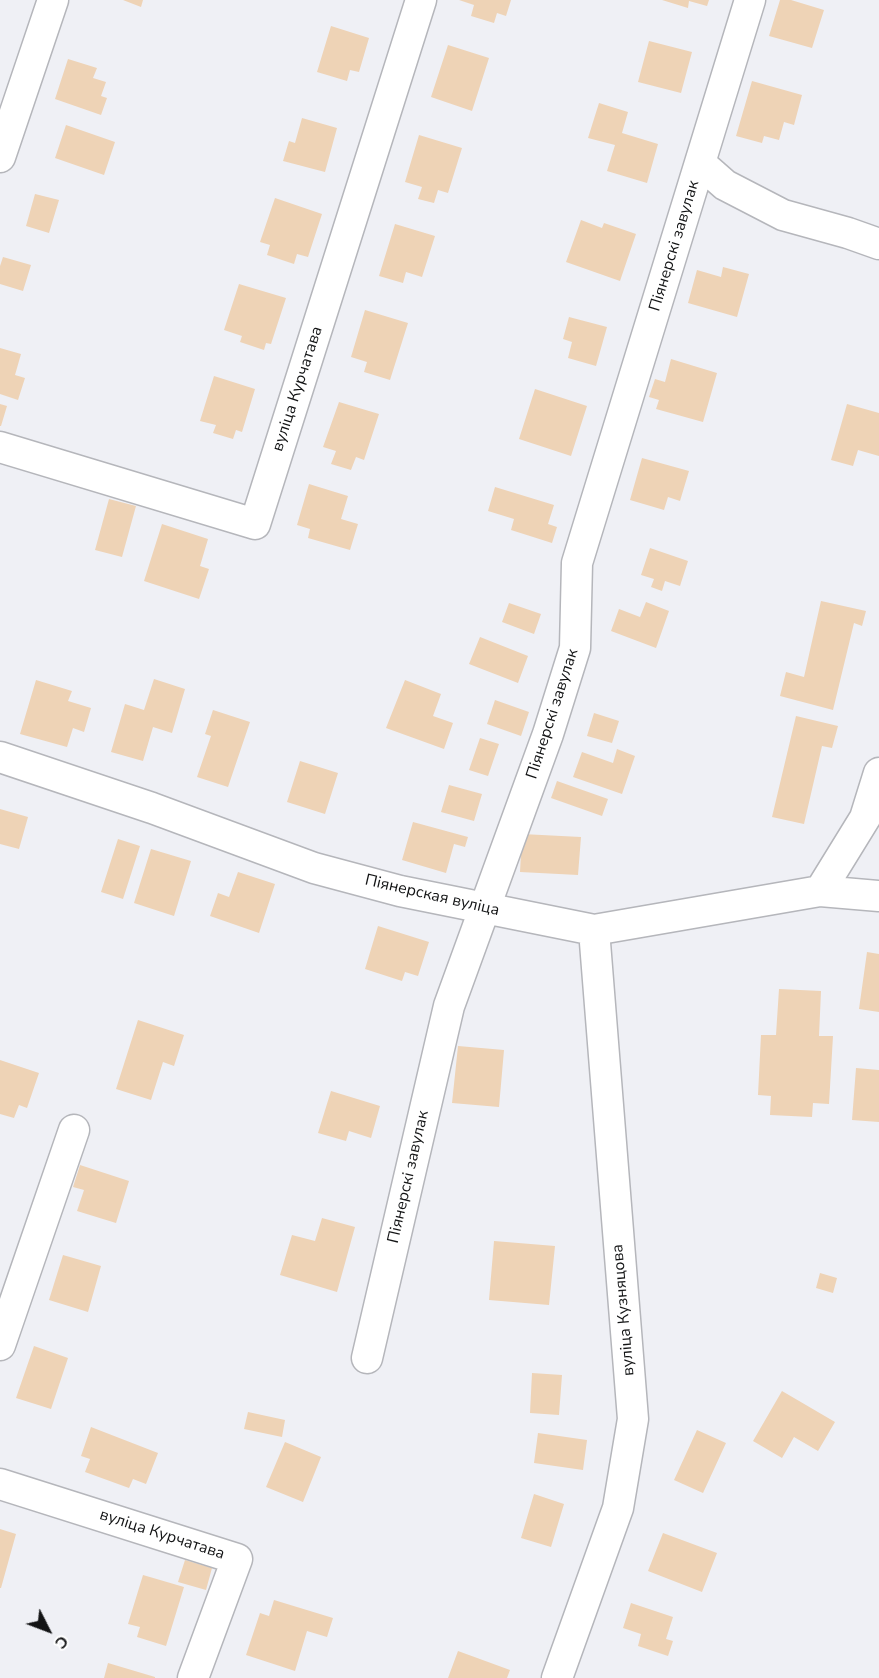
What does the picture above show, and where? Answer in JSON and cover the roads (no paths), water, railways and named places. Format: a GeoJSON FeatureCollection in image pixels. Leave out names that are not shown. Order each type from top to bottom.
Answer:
{"type":"FeatureCollection","features":[{"type":"Feature","properties":{"kind":"street"},"geometry":{"type":"LineString","coordinates":[[0,156],[53,0]]}},
{"type":"Feature","properties":{"kind":"street","name":"вуліца Курчатава"},"geometry":{"type":"LineString","coordinates":[[0,447],[255,524],[421,0]]}},
{"type":"Feature","properties":{"kind":"street","name":"Піянерскі завулак"},"geometry":{"type":"LineString","coordinates":[[367,1358],[449,1006],[548,734],[575,648],[577,563],[750,0]]}},
{"type":"Feature","properties":{"kind":"street"},"geometry":{"type":"LineString","coordinates":[[700,163],[725,185],[783,215],[879,244]]}},
{"type":"Feature","properties":{"kind":"street","name":"Піянерская вуліца"},"geometry":{"type":"LineString","coordinates":[[0,757],[152,808],[314,868],[400,891],[594,930],[820,891],[879,896]]}},
{"type":"Feature","properties":{"kind":"street"},"geometry":{"type":"LineString","coordinates":[[820,891],[865,818],[879,773]]}},
{"type":"Feature","properties":{"kind":"street","name":"вуліца Кузняцова"},"geometry":{"type":"LineString","coordinates":[[557,1678],[618,1508],[633,1419],[594,930]]}},
{"type":"Feature","properties":{"kind":"street"},"geometry":{"type":"LineString","coordinates":[[0,1345],[74,1130]]}},
{"type":"Feature","properties":{"kind":"street","name":"вуліца Курчатава"},"geometry":{"type":"LineString","coordinates":[[0,1484],[237,1559],[193,1678]]}}]}
